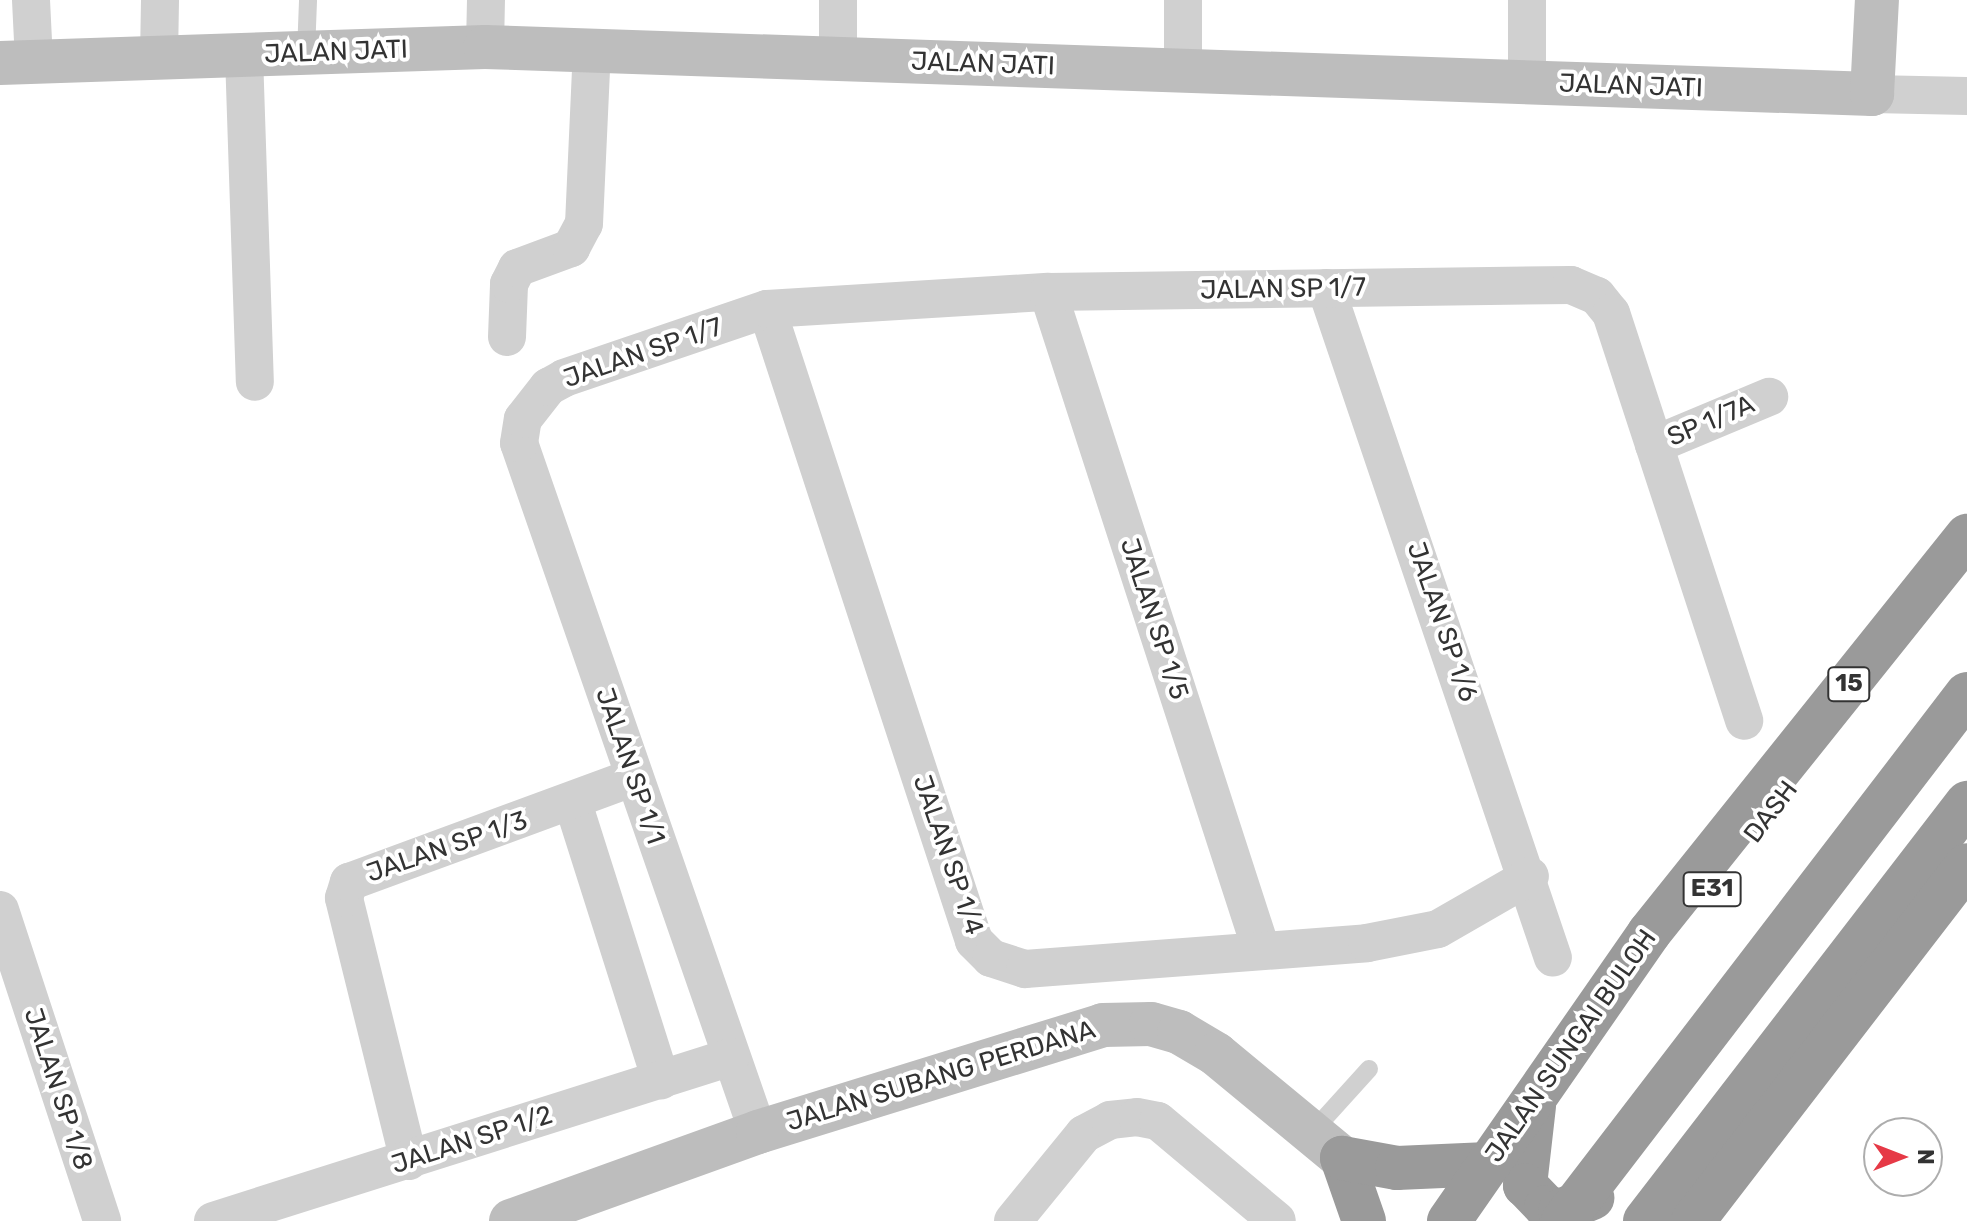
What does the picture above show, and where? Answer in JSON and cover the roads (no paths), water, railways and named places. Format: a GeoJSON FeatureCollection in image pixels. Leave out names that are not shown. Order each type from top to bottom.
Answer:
{"type":"FeatureCollection","features":[{"type":"Feature","properties":{"kind":"highway","name":"JALAN SUNGAI BULOH"},"geometry":{"type":"LineString","coordinates":[[1449,1221],[1649,933],[1967,536]]}},
{"type":"Feature","properties":{"kind":"highway","name":"DASH"},"geometry":{"type":"LineString","coordinates":[[1457,1221],[1967,556]]}},
{"type":"Feature","properties":{"kind":"highway"},"geometry":{"type":"LineString","coordinates":[[1563,1221],[1967,694]]}},
{"type":"Feature","properties":{"kind":"highway"},"geometry":{"type":"LineString","coordinates":[[1620,1210],[1967,739]]}},
{"type":"Feature","properties":{"kind":"highway"},"geometry":{"type":"LineString","coordinates":[[1535,1096],[1525,1185],[1560,1211],[1620,1210],[1967,803]]}},
{"type":"Feature","properties":{"kind":"highway"},"geometry":{"type":"LineString","coordinates":[[1693,1221],[1967,865]]}},
{"type":"Feature","properties":{"kind":"highway"},"geometry":{"type":"LineString","coordinates":[[1326,1146],[1397,1168],[1488,1164]]}},
{"type":"Feature","properties":{"kind":"highway"},"geometry":{"type":"LineString","coordinates":[[1326,1146],[1364,1221]]}},
{"type":"Feature","properties":{"kind":"street"},"geometry":{"type":"LineString","coordinates":[[17,63],[31,0]]}},
{"type":"Feature","properties":{"kind":"street"},"geometry":{"type":"LineString","coordinates":[[159,58],[160,0]]}},
{"type":"Feature","properties":{"kind":"street"},"geometry":{"type":"LineString","coordinates":[[485,47],[486,0]]}},
{"type":"Feature","properties":{"kind":"street"},"geometry":{"type":"LineString","coordinates":[[838,0],[838,59]]}},
{"type":"Feature","properties":{"kind":"street"},"geometry":{"type":"LineString","coordinates":[[1183,0],[1183,71]]}},
{"type":"Feature","properties":{"kind":"street"},"geometry":{"type":"LineString","coordinates":[[1527,0],[1527,83]]}},
{"type":"Feature","properties":{"kind":"street"},"geometry":{"type":"LineString","coordinates":[[1872,94],[1877,0]]}},
{"type":"Feature","properties":{"kind":"street","name":"JALAN JATI"},"geometry":{"type":"LineString","coordinates":[[17,63],[485,47],[1967,96]]}},
{"type":"Feature","properties":{"kind":"street"},"geometry":{"type":"LineString","coordinates":[[507,337],[509,284],[517,268],[571,248],[584,224],[592,50]]}},
{"type":"Feature","properties":{"kind":"street"},"geometry":{"type":"LineString","coordinates":[[244,55],[255,382]]}},
{"type":"Feature","properties":{"kind":"street","name":"JALAN SP 1/7"},"geometry":{"type":"LineString","coordinates":[[536,401],[564,378],[767,309],[1048,292],[1571,285],[1597,296],[1611,313],[1744,721]]}},
{"type":"Feature","properties":{"kind":"street","name":"JALAN SP 1/6"},"geometry":{"type":"LineString","coordinates":[[1326,288],[1530,876],[1553,958]]}},
{"type":"Feature","properties":{"kind":"street","name":"JALAN SP 1/5"},"geometry":{"type":"LineString","coordinates":[[1048,292],[1260,946]]}},
{"type":"Feature","properties":{"kind":"street","name":"JALAN SP 1/4"},"geometry":{"type":"LineString","coordinates":[[767,309],[974,941],[991,958],[1025,969],[1260,946],[1367,943],[1438,929],[1530,876]]}},
{"type":"Feature","properties":{"kind":"street","name":"SP 1/7A"},"geometry":{"type":"LineString","coordinates":[[1654,445],[1769,397]]}},
{"type":"Feature","properties":{"kind":"street","name":"JALAN SP 1/1"},"geometry":{"type":"LineString","coordinates":[[536,401],[523,419],[519,443],[758,1132]]}},
{"type":"Feature","properties":{"kind":"street","name":"JALAN SP 1/3"},"geometry":{"type":"LineString","coordinates":[[409,1161],[344,898],[349,882],[376,868],[573,803],[634,777]]}},
{"type":"Feature","properties":{"kind":"street"},"geometry":{"type":"LineString","coordinates":[[573,803],[661,1080]]}},
{"type":"Feature","properties":{"kind":"street","name":"JALAN SP 1/8"},"geometry":{"type":"LineString","coordinates":[[0,910],[102,1221]]}},
{"type":"Feature","properties":{"kind":"street","name":"JALAN SUBANG PERDANA"},"geometry":{"type":"LineString","coordinates":[[511,1221],[758,1132],[1040,1042],[1131,1023],[1179,1032],[1216,1054],[1326,1146]]}},
{"type":"Feature","properties":{"kind":"street","name":"JALAN SP 1/2"},"geometry":{"type":"LineString","coordinates":[[213,1221],[731,1057]]}},
{"type":"Feature","properties":{"kind":"street"},"geometry":{"type":"LineString","coordinates":[[1013,1221],[1084,1134],[1110,1120],[1137,1117],[1158,1121],[1277,1221]]}},
{"type":"Feature","properties":{"kind":"lane"},"geometry":{"type":"LineString","coordinates":[[306,53],[308,0]]}},
{"type":"Feature","properties":{"kind":"lane"},"geometry":{"type":"LineString","coordinates":[[1326,1146],[1369,1069]]}}]}
